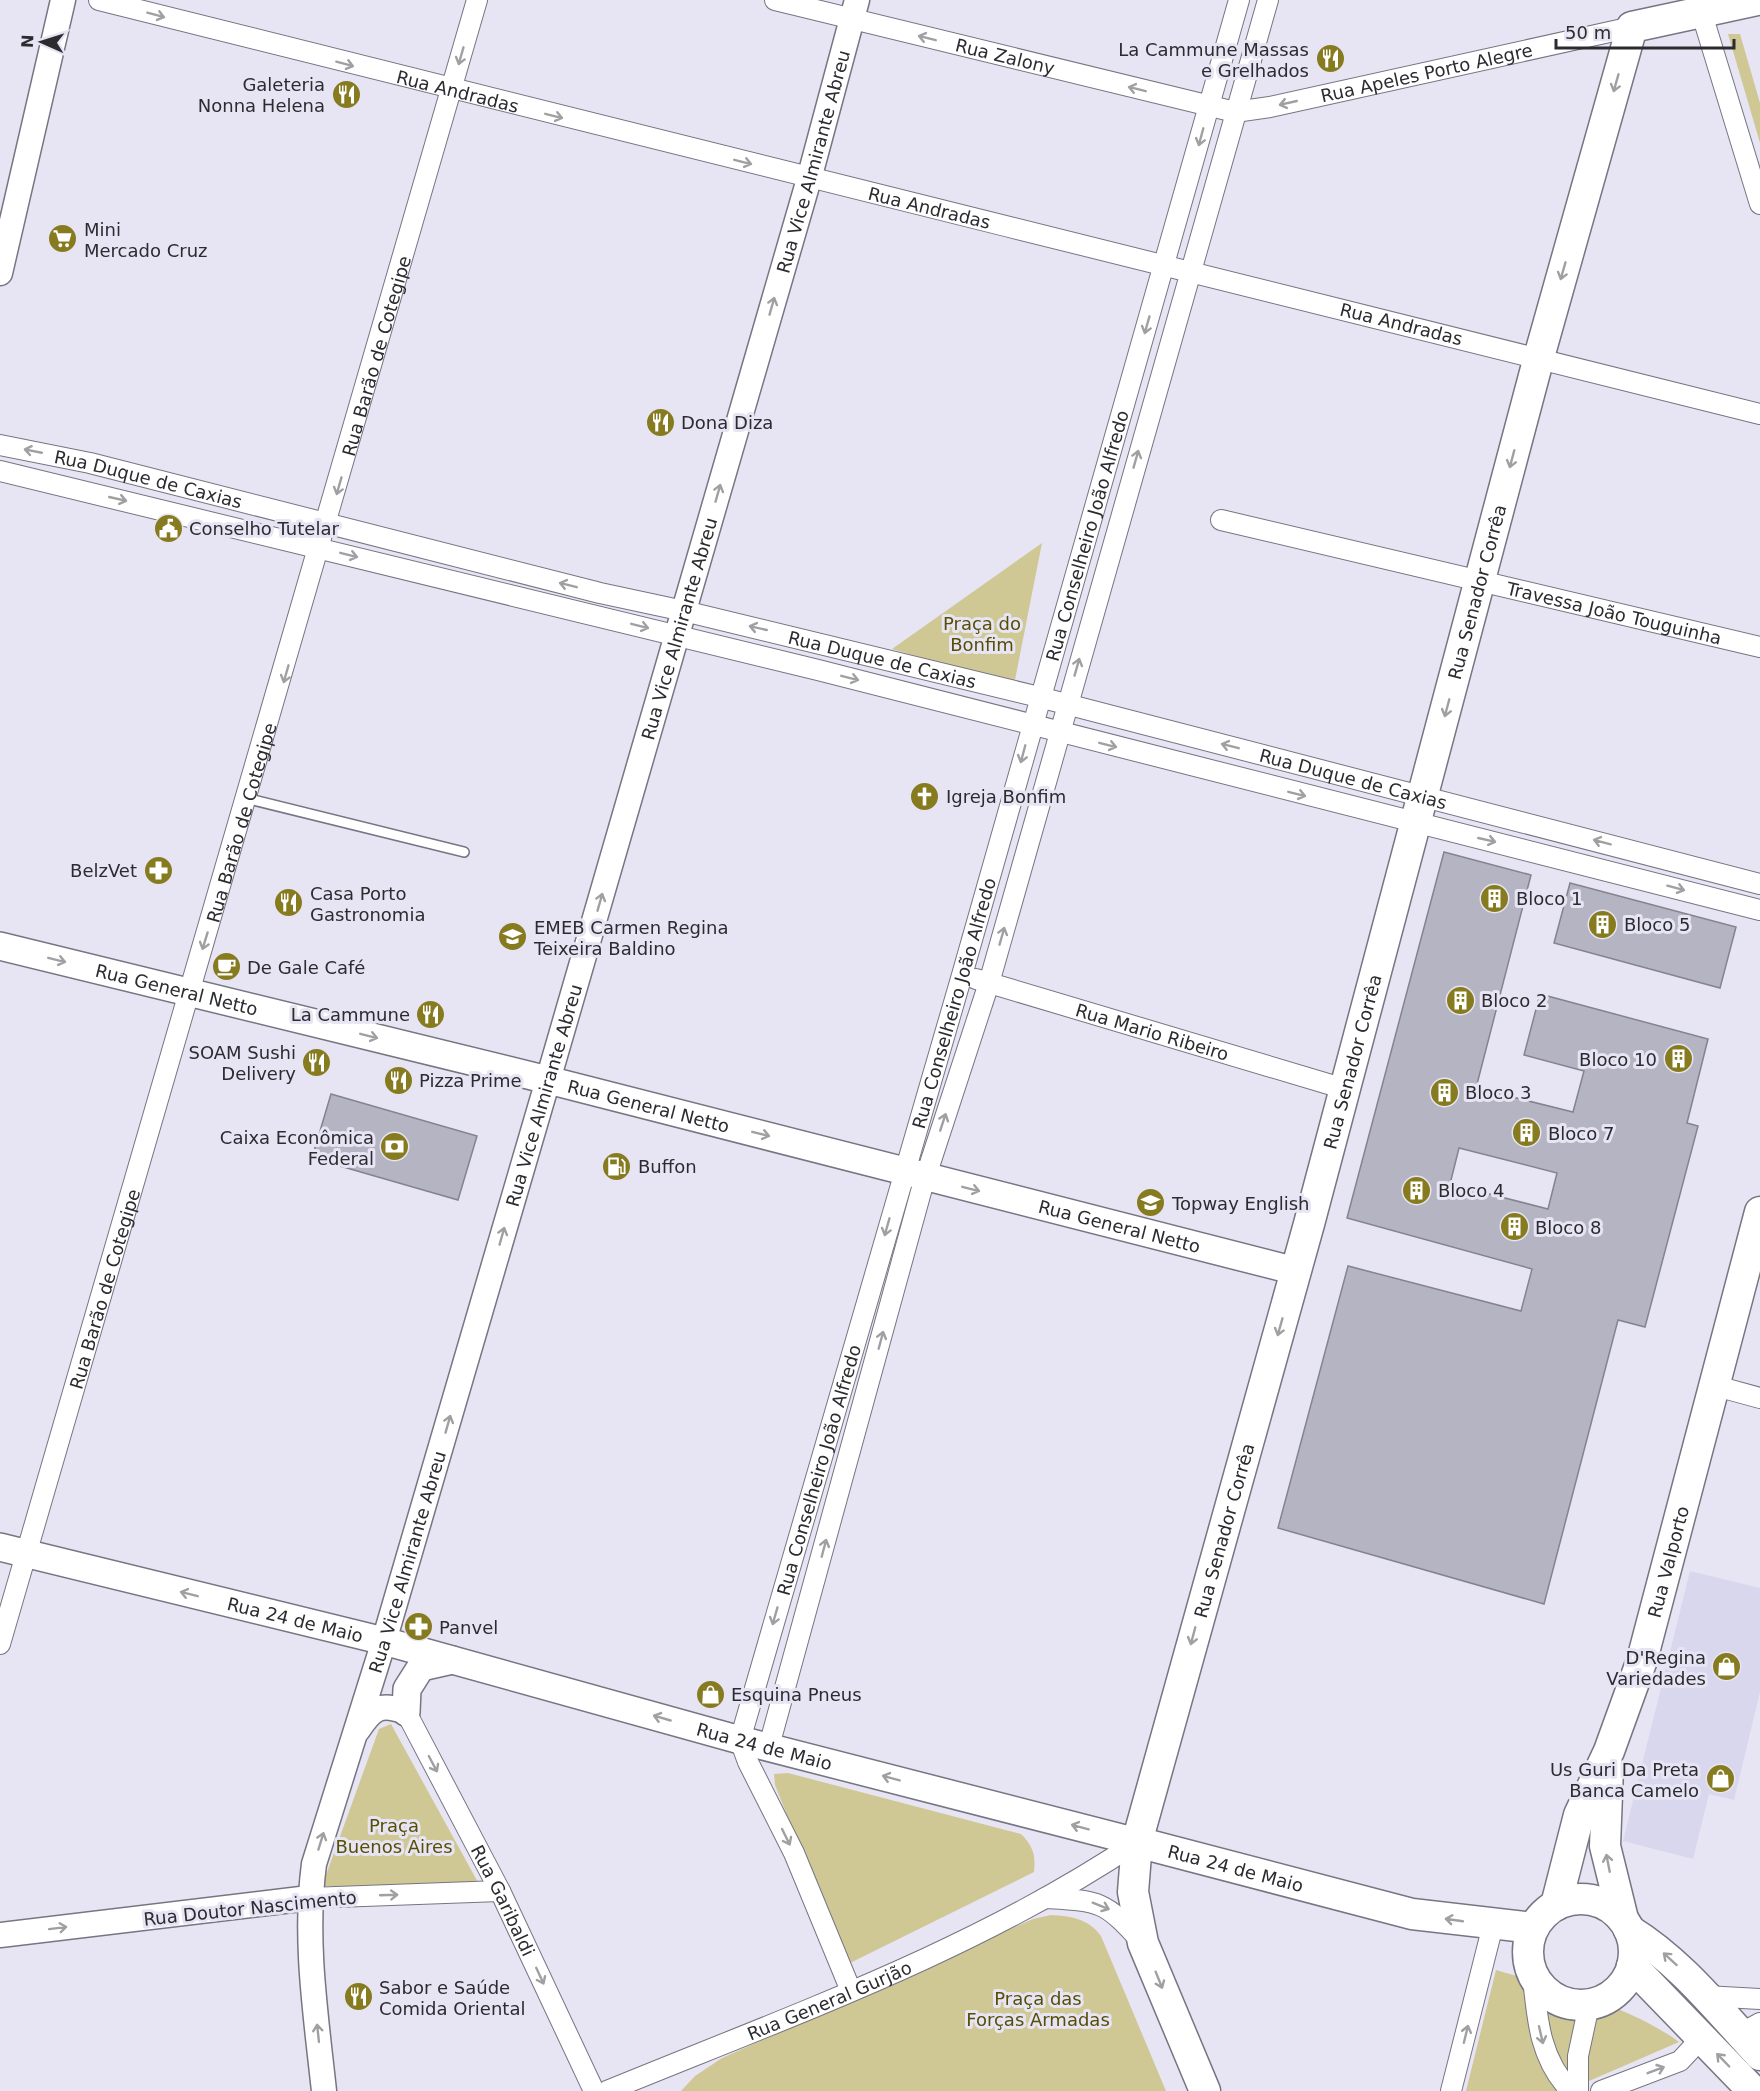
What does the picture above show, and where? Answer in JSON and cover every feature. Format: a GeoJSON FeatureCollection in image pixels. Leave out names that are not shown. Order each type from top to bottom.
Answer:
{"type":"FeatureCollection","features":[{"type":"Feature","properties":{"kind":"main road","name":"Rua Apeles Porto Alegre"},"geometry":{"type":"LineString","coordinates":[[1632,27],[1700,5],[1757,0]]}},
{"type":"Feature","properties":{"kind":"main road","name":"Rua Senador Corrêa"},"geometry":{"type":"LineString","coordinates":[[1205,2091],[1143,1943],[1133,1892],[1137,1842],[1296,1271],[1539,357],[1632,27]]}},
{"type":"Feature","properties":{"kind":"main road","name":"Rua General Netto"},"geometry":{"type":"LineString","coordinates":[[0,946],[548,1080],[1296,1271]]}},
{"type":"Feature","properties":{"kind":"main road","name":"Rua Valporto"},"geometry":{"type":"LineString","coordinates":[[1556,1905],[1579,1815],[1609,1750],[1642,1659],[1716,1386],[1760,1212]]}},
{"type":"Feature","properties":{"kind":"main road","name":"Rua 24 de Maio"},"geometry":{"type":"LineString","coordinates":[[0,1547],[384,1641],[740,1740],[1412,1914],[1533,1928]]}},
{"type":"Feature","properties":{"kind":"main road"},"geometry":{"type":"LineString","coordinates":[[406,1712],[407,1689],[421,1667],[452,1660]]}},
{"type":"Feature","properties":{"kind":"main road"},"geometry":{"type":"LineString","coordinates":[[1609,1750],[1605,1846],[1626,1924],[1633,1941],[1632,1966],[1618,1990],[1605,2000],[1589,2005],[1572,2005],[1556,2000],[1543,1990],[1533,1977],[1528,1961],[1528,1944],[1533,1928],[1543,1914],[1556,1905],[1572,1899],[1588,1899],[1613,1910],[1626,1924],[1667,1955],[1705,1996],[1753,2037]]}},
{"type":"Feature","properties":{"kind":"main road"},"geometry":{"type":"LineString","coordinates":[[1632,1966],[1662,1994],[1753,2091]]}},
{"type":"Feature","properties":{"kind":"main road"},"geometry":{"type":"LineString","coordinates":[[1662,1994],[1705,1996]]}},
{"type":"Feature","properties":{"kind":"street"},"geometry":{"type":"LineString","coordinates":[[0,273],[63,0]]}},
{"type":"Feature","properties":{"kind":"street","name":"Rua Andradas"},"geometry":{"type":"LineString","coordinates":[[99,0],[452,92],[1539,357],[1760,414]]}},
{"type":"Feature","properties":{"kind":"street","name":"Rua Barão de Cotegipe"},"geometry":{"type":"LineString","coordinates":[[0,1644],[189,993],[249,799],[329,524],[477,0]]}},
{"type":"Feature","properties":{"kind":"street","name":"Rua Zalony"},"geometry":{"type":"LineString","coordinates":[[775,0],[854,10],[1209,107],[1235,112]]}},
{"type":"Feature","properties":{"kind":"street","name":"Rua Conselheiro João Alfredo"},"geometry":{"type":"LineString","coordinates":[[770,1746],[874,1365],[936,1062],[1239,0]]}},
{"type":"Feature","properties":{"kind":"street","name":"Rua Conselheiro João Alfredo"},"geometry":{"type":"LineString","coordinates":[[740,1740],[849,1358],[914,1174],[960,1070],[989,983],[1152,400],[1268,0]]}},
{"type":"Feature","properties":{"kind":"street"},"geometry":{"type":"LineString","coordinates":[[1700,5],[1760,204]]}},
{"type":"Feature","properties":{"kind":"street","name":"Rua Vice Almirante Abreu"},"geometry":{"type":"LineString","coordinates":[[324,2091],[312,1978],[309,1898],[314,1864],[384,1641],[548,1080],[809,178],[854,10]]}},
{"type":"Feature","properties":{"kind":"street","name":"Rua Apeles Porto Alegre"},"geometry":{"type":"LineString","coordinates":[[1235,112],[1270,107],[1632,27]]}},
{"type":"Feature","properties":{"kind":"street"},"geometry":{"type":"LineString","coordinates":[[1192,171],[1216,179]]}},
{"type":"Feature","properties":{"kind":"street"},"geometry":{"type":"LineString","coordinates":[[1128,393],[1152,400]]}},
{"type":"Feature","properties":{"kind":"street","name":"Rua Duque de Caxias"},"geometry":{"type":"LineString","coordinates":[[0,445],[90,463],[600,593],[826,645],[1186,735],[1254,753],[1551,855],[1760,910]]}},
{"type":"Feature","properties":{"kind":"street"},"geometry":{"type":"LineString","coordinates":[[83,491],[90,463]]}},
{"type":"Feature","properties":{"kind":"street","name":"Rua Duque de Caxias"},"geometry":{"type":"LineString","coordinates":[[0,471],[677,635],[1245,780],[1420,810],[1760,884]]}},
{"type":"Feature","properties":{"kind":"street"},"geometry":{"type":"LineString","coordinates":[[1100,487],[1126,494]]}},
{"type":"Feature","properties":{"kind":"street"},"geometry":{"type":"LineString","coordinates":[[210,521],[217,495]]}},
{"type":"Feature","properties":{"kind":"street","name":"Travessa João Touguinha"},"geometry":{"type":"LineString","coordinates":[[1221,520],[1760,647]]}},
{"type":"Feature","properties":{"kind":"street"},"geometry":{"type":"LineString","coordinates":[[433,575],[439,552]]}},
{"type":"Feature","properties":{"kind":"street"},"geometry":{"type":"LineString","coordinates":[[595,615],[600,593]]}},
{"type":"Feature","properties":{"kind":"street"},"geometry":{"type":"LineString","coordinates":[[818,670],[826,645]]}},
{"type":"Feature","properties":{"kind":"street"},"geometry":{"type":"LineString","coordinates":[[1178,763],[1186,735]]}},
{"type":"Feature","properties":{"kind":"street"},"geometry":{"type":"LineString","coordinates":[[1245,780],[1254,753]]}},
{"type":"Feature","properties":{"kind":"street"},"geometry":{"type":"LineString","coordinates":[[999,842],[1026,850]]}},
{"type":"Feature","properties":{"kind":"street","name":"Rua Mario Ribeiro"},"geometry":{"type":"LineString","coordinates":[[962,975],[1345,1089]]}},
{"type":"Feature","properties":{"kind":"street"},"geometry":{"type":"LineString","coordinates":[[936,1062],[960,1070]]}},
{"type":"Feature","properties":{"kind":"street"},"geometry":{"type":"LineString","coordinates":[[849,1358],[874,1365]]}},
{"type":"Feature","properties":{"kind":"street"},"geometry":{"type":"LineString","coordinates":[[1716,1386],[1760,1398]]}},
{"type":"Feature","properties":{"kind":"street"},"geometry":{"type":"LineString","coordinates":[[823,1445],[851,1452]]}},
{"type":"Feature","properties":{"kind":"street"},"geometry":{"type":"LineString","coordinates":[[354,1737],[369,1714],[376,1708],[391,1707],[406,1712]]}},
{"type":"Feature","properties":{"kind":"street","name":"Rua Garibaldi"},"geometry":{"type":"LineString","coordinates":[[406,1712],[500,1892],[594,2091]]}},
{"type":"Feature","properties":{"kind":"street"},"geometry":{"type":"LineString","coordinates":[[740,1740],[748,1762],[794,1853],[851,1991]]}},
{"type":"Feature","properties":{"kind":"street","name":"Rua General Gurjão"},"geometry":{"type":"LineString","coordinates":[[607,2091],[851,1991],[967,1939],[1082,1879],[1137,1842]]}},
{"type":"Feature","properties":{"kind":"street","name":"Rua Doutor Nascimento"},"geometry":{"type":"LineString","coordinates":[[0,1935],[309,1898],[500,1892]]}},
{"type":"Feature","properties":{"kind":"street"},"geometry":{"type":"LineString","coordinates":[[1045,1898],[1088,1901],[1114,1911],[1143,1943]]}},
{"type":"Feature","properties":{"kind":"street"},"geometry":{"type":"LineString","coordinates":[[1451,2091],[1493,1925]]}},
{"type":"Feature","properties":{"kind":"street"},"geometry":{"type":"LineString","coordinates":[[1533,1977],[1536,2009],[1548,2063],[1571,2091]]}},
{"type":"Feature","properties":{"kind":"street"},"geometry":{"type":"LineString","coordinates":[[1705,1996],[1760,1999]]}},
{"type":"Feature","properties":{"kind":"street"},"geometry":{"type":"LineString","coordinates":[[1578,2091],[1578,2056],[1589,2005]]}},
{"type":"Feature","properties":{"kind":"street"},"geometry":{"type":"LineString","coordinates":[[1601,2091],[1680,2061],[1695,2045],[1694,2030]]}},
{"type":"Feature","properties":{"kind":"lane"},"geometry":{"type":"LineString","coordinates":[[249,799],[464,852]]}},
{"type":"Feature","properties":{"kind":"shaded area"},"geometry":{"type":"Polygon","coordinates":[[[1690,1571],[1760,1588],[1760,1692],[1734,1800],[1709,1794],[1693,1859],[1623,1841],[1690,1571]]]}},
{"type":"Feature","properties":{"kind":"green space"},"geometry":{"type":"Polygon","coordinates":[[[1728,34],[1740,34],[1760,103],[1760,143],[1728,34]]]}},
{"type":"Feature","properties":{"kind":"green space","name":"Praça do Bonfim"},"geometry":{"type":"Polygon","coordinates":[[[1042,543],[1014,685],[892,649],[1042,543]]]}},
{"type":"Feature","properties":{"kind":"green space","name":"Praça Buenos Aires"},"geometry":{"type":"Polygon","coordinates":[[[391,1724],[480,1886],[322,1886],[379,1729],[391,1724]]]}},
{"type":"Feature","properties":{"kind":"green space"},"geometry":{"type":"Polygon","coordinates":[[[788,1773],[1021,1834],[1033,1851],[1034,1872],[846,1965],[775,1785],[774,1774],[788,1773]]]}},
{"type":"Feature","properties":{"kind":"green space","name":"Praça das Forças Armadas"},"geometry":{"type":"Polygon","coordinates":[[[1051,1915],[1066,1916],[1085,1922],[1101,1936],[1166,2091],[681,2091],[695,2076],[722,2058],[1033,1919],[1051,1915]]]}},
{"type":"Feature","properties":{"kind":"green space"},"geometry":{"type":"Polygon","coordinates":[[[1496,1970],[1615,2008],[1659,2029],[1679,2042],[1566,2091],[1466,2091],[1496,1970]]]}},
{"type":"Feature","properties":{"kind":"building"},"geometry":{"type":"Polygon","coordinates":[[[1444,852],[1531,875],[1476,1088],[1573,1112],[1584,1071],[1524,1055],[1540,994],[1708,1039],[1687,1123],[1698,1126],[1645,1327],[1618,1320],[1544,1604],[1278,1528],[1348,1266],[1521,1311],[1532,1269],[1347,1218],[1444,852]],[[1459,1148],[1450,1184],[1548,1209],[1557,1173],[1459,1148]]]}},
{"type":"Feature","properties":{"kind":"building"},"geometry":{"type":"Polygon","coordinates":[[[1570,883],[1736,927],[1720,988],[1554,943],[1570,883]]]}},
{"type":"Feature","properties":{"kind":"building","name":"Caixa Econômica Federal"},"geometry":{"type":"Polygon","coordinates":[[[331,1094],[477,1136],[458,1200],[312,1158],[331,1094]]]}},
{"type":"Feature","properties":{"kind":"place","name":"La Cammune Massas e Grelhados"},"geometry":{"type":"Point","coordinates":[1330,59]}},
{"type":"Feature","properties":{"kind":"place","name":"Galeteria Nonna Helena"},"geometry":{"type":"Point","coordinates":[346,94]}},
{"type":"Feature","properties":{"kind":"place","name":"Mini Mercado Cruz"},"geometry":{"type":"Point","coordinates":[63,239]}},
{"type":"Feature","properties":{"kind":"place","name":"Dona Diza"},"geometry":{"type":"Point","coordinates":[660,422]}},
{"type":"Feature","properties":{"kind":"place","name":"Conselho Tutelar"},"geometry":{"type":"Point","coordinates":[168,528]}},
{"type":"Feature","properties":{"kind":"place","name":"Igreja Bonfim"},"geometry":{"type":"Point","coordinates":[925,796]}},
{"type":"Feature","properties":{"kind":"place","name":"BelzVet"},"geometry":{"type":"Point","coordinates":[158,870]}},
{"type":"Feature","properties":{"kind":"place","name":"Bloco 1"},"geometry":{"type":"Point","coordinates":[1495,898]}},
{"type":"Feature","properties":{"kind":"place","name":"Casa Porto Gastronomia"},"geometry":{"type":"Point","coordinates":[289,903]}},
{"type":"Feature","properties":{"kind":"place","name":"Bloco 5"},"geometry":{"type":"Point","coordinates":[1603,924]}},
{"type":"Feature","properties":{"kind":"place","name":"EMEB Carmen Regina Teixeira Baldino"},"geometry":{"type":"Point","coordinates":[513,937]}},
{"type":"Feature","properties":{"kind":"place","name":"De Gale Café"},"geometry":{"type":"Point","coordinates":[226,967]}},
{"type":"Feature","properties":{"kind":"place","name":"Bloco 2"},"geometry":{"type":"Point","coordinates":[1460,1000]}},
{"type":"Feature","properties":{"kind":"place","name":"La Cammune"},"geometry":{"type":"Point","coordinates":[431,1014]}},
{"type":"Feature","properties":{"kind":"place","name":"Bloco 10"},"geometry":{"type":"Point","coordinates":[1678,1059]}},
{"type":"Feature","properties":{"kind":"place","name":"SOAM Sushi Delivery"},"geometry":{"type":"Point","coordinates":[317,1062]}},
{"type":"Feature","properties":{"kind":"place","name":"Pizza Prime"},"geometry":{"type":"Point","coordinates":[398,1080]}},
{"type":"Feature","properties":{"kind":"place","name":"Bloco 3"},"geometry":{"type":"Point","coordinates":[1444,1092]}},
{"type":"Feature","properties":{"kind":"place","name":"Bloco 7"},"geometry":{"type":"Point","coordinates":[1527,1133]}},
{"type":"Feature","properties":{"kind":"place","name":"Caixa Econômica Federal"},"geometry":{"type":"Point","coordinates":[395,1147]}},
{"type":"Feature","properties":{"kind":"place","name":"Buffon"},"geometry":{"type":"Point","coordinates":[617,1166]}},
{"type":"Feature","properties":{"kind":"place","name":"Bloco 4"},"geometry":{"type":"Point","coordinates":[1417,1190]}},
{"type":"Feature","properties":{"kind":"place","name":"Topway English"},"geometry":{"type":"Point","coordinates":[1151,1203]}},
{"type":"Feature","properties":{"kind":"place","name":"Bloco 8"},"geometry":{"type":"Point","coordinates":[1514,1227]}},
{"type":"Feature","properties":{"kind":"place","name":"Panvel"},"geometry":{"type":"Point","coordinates":[418,1627]}},
{"type":"Feature","properties":{"kind":"place","name":"D'Regina Variedades"},"geometry":{"type":"Point","coordinates":[1727,1667]}},
{"type":"Feature","properties":{"kind":"place","name":"Esquina Pneus"},"geometry":{"type":"Point","coordinates":[710,1694]}},
{"type":"Feature","properties":{"kind":"place","name":"Us Guri Da Preta Banca Camelo"},"geometry":{"type":"Point","coordinates":[1720,1779]}},
{"type":"Feature","properties":{"kind":"place","name":"Sabor e Saúde Comida Oriental"},"geometry":{"type":"Point","coordinates":[358,1997]}}]}
